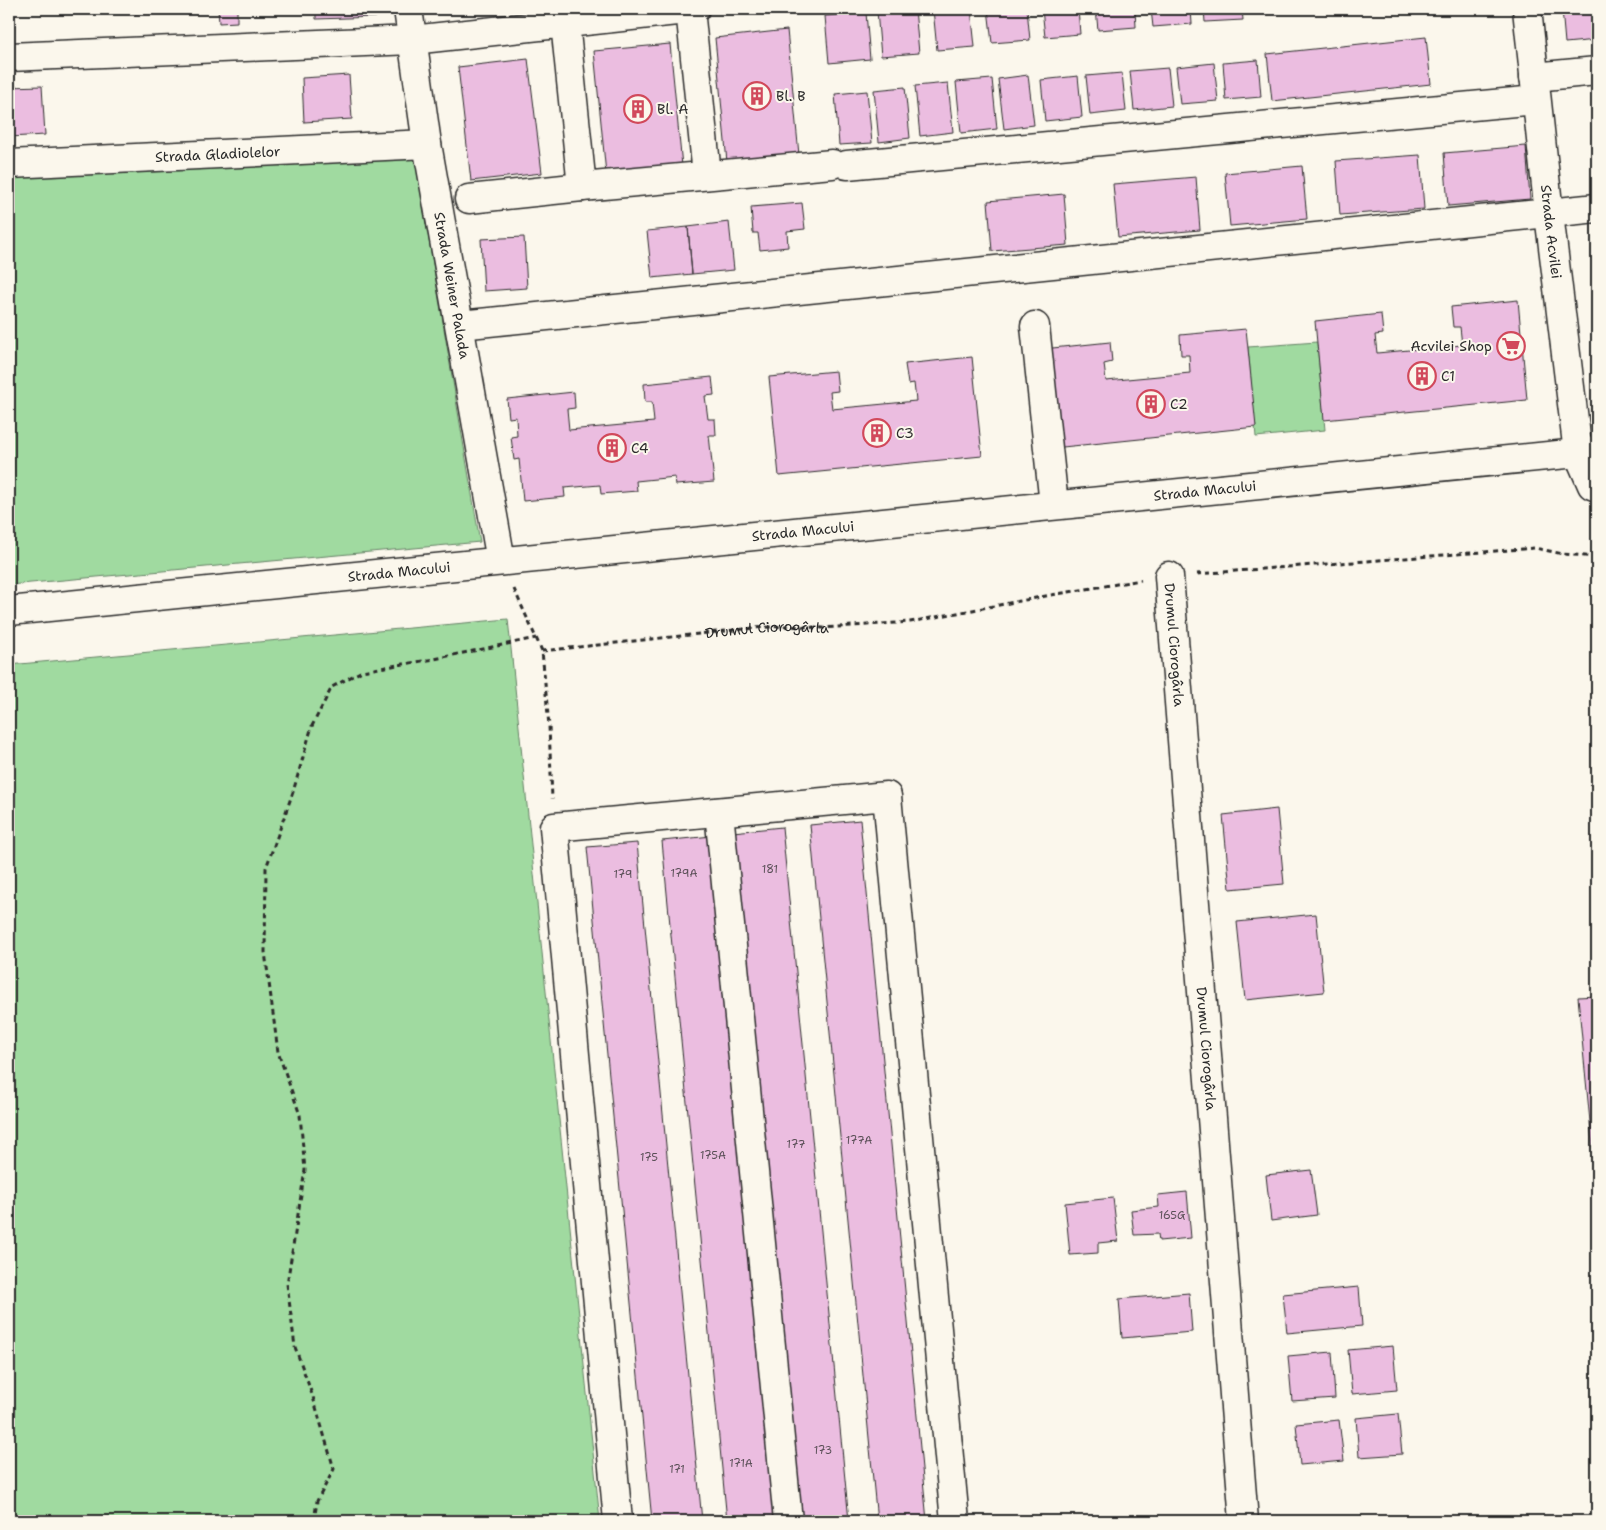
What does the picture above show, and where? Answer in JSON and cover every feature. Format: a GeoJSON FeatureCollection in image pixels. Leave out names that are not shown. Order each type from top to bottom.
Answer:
{"type":"FeatureCollection","features":[{"type":"Feature","properties":{"kind":"street","name":"Strada Weiner Palada"},"geometry":{"type":"LineString","coordinates":[[408,9],[427,144],[501,562]]}},
{"type":"Feature","properties":{"kind":"street"},"geometry":{"type":"LineString","coordinates":[[690,9],[707,175]]}},
{"type":"Feature","properties":{"kind":"street"},"geometry":{"type":"LineString","coordinates":[[9,57],[412,40],[695,9]]}},
{"type":"Feature","properties":{"kind":"street","name":"Strada Acvilei"},"geometry":{"type":"LineString","coordinates":[[1527,9],[1549,214],[1588,452]]}},
{"type":"Feature","properties":{"kind":"street"},"geometry":{"type":"LineString","coordinates":[[565,23],[582,187]]}},
{"type":"Feature","properties":{"kind":"street"},"geometry":{"type":"LineString","coordinates":[[469,199],[839,164],[1535,89],[1597,71]]}},
{"type":"Feature","properties":{"kind":"street","name":"Strada Gladiolelor"},"geometry":{"type":"LineString","coordinates":[[9,164],[427,144]]}},
{"type":"Feature","properties":{"kind":"street"},"geometry":{"type":"LineString","coordinates":[[460,325],[1597,208]]}},
{"type":"Feature","properties":{"kind":"street"},"geometry":{"type":"LineString","coordinates":[[1035,326],[1054,505]]}},
{"type":"Feature","properties":{"kind":"street"},"geometry":{"type":"LineString","coordinates":[[1588,452],[1592,485],[1597,487]]}},
{"type":"Feature","properties":{"kind":"street","name":"Strada Macului"},"geometry":{"type":"LineString","coordinates":[[9,611],[1588,452]]}},
{"type":"Feature","properties":{"kind":"street","name":"Drumul Ciorogârla"},"geometry":{"type":"LineString","coordinates":[[1168,576],[1244,1521]]}},
{"type":"Feature","properties":{"kind":"street"},"geometry":{"type":"LineString","coordinates":[[618,1521],[554,827],[887,796],[955,1521]]}},
{"type":"Feature","properties":{"kind":"street"},"geometry":{"type":"LineString","coordinates":[[719,812],[788,1521]]}},
{"type":"Feature","properties":{"kind":"path","name":"Drumul Ciorogârla"},"geometry":{"type":"LineString","coordinates":[[542,651],[754,628],[786,626],[823,628],[910,622],[1051,595],[1168,576],[1535,548],[1597,558]]}},
{"type":"Feature","properties":{"kind":"path"},"geometry":{"type":"LineString","coordinates":[[501,562],[542,651],[554,827]]}},
{"type":"Feature","properties":{"kind":"path"},"geometry":{"type":"LineString","coordinates":[[314,1521],[317,1501],[334,1469],[313,1398],[295,1347],[288,1284],[305,1170],[300,1115],[278,1052],[266,961],[266,868],[293,792],[312,726],[332,687],[362,671],[434,659],[536,638]]}},
{"type":"Feature","properties":{"kind":"green space"},"geometry":{"type":"Polygon","coordinates":[[[415,157],[480,542],[9,585],[9,174],[415,157]]]}},
{"type":"Feature","properties":{"kind":"green space"},"geometry":{"type":"Polygon","coordinates":[[[1317,342],[1325,430],[1256,437],[1248,347],[1317,342]]]}},
{"type":"Feature","properties":{"kind":"green space"},"geometry":{"type":"Polygon","coordinates":[[[508,619],[600,1521],[9,1521],[9,665],[508,619]]]}},
{"type":"Feature","properties":{"kind":"building"},"geometry":{"type":"Polygon","coordinates":[[[134,9],[174,9],[135,14],[134,9]]]}},
{"type":"Feature","properties":{"kind":"building"},"geometry":{"type":"Polygon","coordinates":[[[218,9],[237,9],[237,22],[219,23],[218,9]]]}},
{"type":"Feature","properties":{"kind":"building"},"geometry":{"type":"Polygon","coordinates":[[[316,9],[376,9],[376,17],[316,19],[316,9]]]}},
{"type":"Feature","properties":{"kind":"building"},"geometry":{"type":"Polygon","coordinates":[[[915,9],[919,53],[881,56],[877,11],[915,9]]]}},
{"type":"Feature","properties":{"kind":"building"},"geometry":{"type":"Polygon","coordinates":[[[933,9],[971,9],[975,47],[937,50],[933,9]]]}},
{"type":"Feature","properties":{"kind":"building"},"geometry":{"type":"Polygon","coordinates":[[[988,9],[1027,9],[1030,40],[992,43],[988,9]]]}},
{"type":"Feature","properties":{"kind":"building"},"geometry":{"type":"Polygon","coordinates":[[[1042,9],[1078,9],[1080,34],[1045,37],[1042,9]]]}},
{"type":"Feature","properties":{"kind":"building"},"geometry":{"type":"Polygon","coordinates":[[[1096,9],[1135,9],[1136,27],[1098,30],[1096,9]]]}},
{"type":"Feature","properties":{"kind":"building"},"geometry":{"type":"Polygon","coordinates":[[[1151,9],[1191,9],[1192,24],[1153,27],[1151,9]]]}},
{"type":"Feature","properties":{"kind":"building"},"geometry":{"type":"Polygon","coordinates":[[[1204,9],[1242,9],[1243,20],[1205,22],[1204,9]]]}},
{"type":"Feature","properties":{"kind":"building"},"geometry":{"type":"Polygon","coordinates":[[[1562,9],[1597,9],[1597,40],[1565,43],[1562,9]]]}},
{"type":"Feature","properties":{"kind":"building"},"geometry":{"type":"Polygon","coordinates":[[[866,13],[870,59],[829,63],[825,16],[866,13]]]}},
{"type":"Feature","properties":{"kind":"building","name":"Bl. B"},"geometry":{"type":"Polygon","coordinates":[[[787,30],[799,155],[727,162],[715,38],[787,30]]]}},
{"type":"Feature","properties":{"kind":"building"},"geometry":{"type":"Polygon","coordinates":[[[1426,37],[1431,84],[1272,101],[1267,54],[1426,37]]]}},
{"type":"Feature","properties":{"kind":"building","name":"Bl. A"},"geometry":{"type":"Polygon","coordinates":[[[670,44],[682,166],[606,174],[594,51],[670,44]]]}},
{"type":"Feature","properties":{"kind":"building"},"geometry":{"type":"Polygon","coordinates":[[[528,59],[542,173],[471,181],[458,67],[528,59]]]}},
{"type":"Feature","properties":{"kind":"building"},"geometry":{"type":"Polygon","coordinates":[[[1258,60],[1261,97],[1226,100],[1223,63],[1258,60]]]}},
{"type":"Feature","properties":{"kind":"building"},"geometry":{"type":"Polygon","coordinates":[[[1214,63],[1218,101],[1180,104],[1176,67],[1214,63]]]}},
{"type":"Feature","properties":{"kind":"building"},"geometry":{"type":"Polygon","coordinates":[[[1168,68],[1172,106],[1134,110],[1130,71],[1168,68]]]}},
{"type":"Feature","properties":{"kind":"building"},"geometry":{"type":"Polygon","coordinates":[[[1122,73],[1126,111],[1090,115],[1086,76],[1122,73]]]}},
{"type":"Feature","properties":{"kind":"building"},"geometry":{"type":"Polygon","coordinates":[[[349,75],[352,119],[304,122],[302,78],[349,75]]]}},
{"type":"Feature","properties":{"kind":"building"},"geometry":{"type":"Polygon","coordinates":[[[1028,75],[1034,125],[1004,129],[998,79],[1028,75]]]}},
{"type":"Feature","properties":{"kind":"building"},"geometry":{"type":"Polygon","coordinates":[[[1078,76],[1082,117],[1045,121],[1041,80],[1078,76]]]}},
{"type":"Feature","properties":{"kind":"building"},"geometry":{"type":"Polygon","coordinates":[[[992,79],[997,129],[961,133],[956,82],[992,79]]]}},
{"type":"Feature","properties":{"kind":"building"},"geometry":{"type":"Polygon","coordinates":[[[948,83],[953,132],[920,136],[915,86],[948,83]]]}},
{"type":"Feature","properties":{"kind":"building"},"geometry":{"type":"Polygon","coordinates":[[[42,86],[45,135],[9,137],[9,87],[42,86]]]}},
{"type":"Feature","properties":{"kind":"building"},"geometry":{"type":"Polygon","coordinates":[[[905,87],[910,138],[879,142],[874,90],[905,87]]]}},
{"type":"Feature","properties":{"kind":"building"},"geometry":{"type":"Polygon","coordinates":[[[867,91],[872,143],[839,145],[835,94],[867,91]]]}},
{"type":"Feature","properties":{"kind":"building"},"geometry":{"type":"Polygon","coordinates":[[[1526,146],[1530,199],[1448,206],[1444,153],[1526,146]]]}},
{"type":"Feature","properties":{"kind":"building"},"geometry":{"type":"Polygon","coordinates":[[[1420,155],[1424,209],[1340,215],[1336,161],[1420,155]]]}},
{"type":"Feature","properties":{"kind":"building"},"geometry":{"type":"Polygon","coordinates":[[[1302,166],[1307,219],[1230,226],[1225,173],[1302,166]]]}},
{"type":"Feature","properties":{"kind":"building"},"geometry":{"type":"Polygon","coordinates":[[[1196,177],[1200,230],[1118,237],[1113,184],[1196,177]]]}},
{"type":"Feature","properties":{"kind":"building"},"geometry":{"type":"Polygon","coordinates":[[[1064,194],[1068,245],[992,251],[988,201],[1064,194]]]}},
{"type":"Feature","properties":{"kind":"building"},"geometry":{"type":"Polygon","coordinates":[[[802,203],[805,229],[787,231],[788,247],[760,250],[758,233],[753,233],[751,207],[802,203]]]}},
{"type":"Feature","properties":{"kind":"building"},"geometry":{"type":"Polygon","coordinates":[[[729,222],[734,270],[692,274],[688,227],[729,222]]]}},
{"type":"Feature","properties":{"kind":"building"},"geometry":{"type":"Polygon","coordinates":[[[688,227],[692,274],[652,278],[647,231],[688,227]]]}},
{"type":"Feature","properties":{"kind":"building"},"geometry":{"type":"Polygon","coordinates":[[[524,237],[527,288],[484,291],[481,239],[524,237]]]}},
{"type":"Feature","properties":{"kind":"building","name":"C1"},"geometry":{"type":"Polygon","coordinates":[[[1518,300],[1527,400],[1324,420],[1315,321],[1381,314],[1383,334],[1375,335],[1377,353],[1462,345],[1460,327],[1453,327],[1451,307],[1518,300]]]}},
{"type":"Feature","properties":{"kind":"building","name":"C2"},"geometry":{"type":"Polygon","coordinates":[[[1246,329],[1256,427],[1053,448],[1043,349],[1110,342],[1112,362],[1104,364],[1106,381],[1190,373],[1189,355],[1181,355],[1180,335],[1246,329]]]}},
{"type":"Feature","properties":{"kind":"building","name":"C3"},"geometry":{"type":"Polygon","coordinates":[[[972,357],[982,456],[779,476],[769,377],[836,371],[838,391],[830,392],[832,409],[916,401],[914,383],[908,384],[905,364],[972,357]]]}},
{"type":"Feature","properties":{"kind":"building","name":"C4"},"geometry":{"type":"Polygon","coordinates":[[[712,377],[714,395],[705,396],[708,419],[715,419],[716,435],[709,435],[714,482],[676,485],[675,477],[636,481],[637,491],[601,494],[600,485],[564,488],[565,497],[523,501],[519,459],[514,460],[511,437],[517,436],[516,417],[509,418],[507,399],[574,392],[575,408],[567,409],[569,430],[654,422],[652,402],[645,402],[644,384],[712,377]]]}},
{"type":"Feature","properties":{"kind":"building"},"geometry":{"type":"Polygon","coordinates":[[[1277,809],[1284,884],[1230,889],[1223,815],[1277,809]]]}},
{"type":"Feature","properties":{"kind":"building"},"geometry":{"type":"Polygon","coordinates":[[[860,820],[927,1521],[877,1521],[810,825],[860,820]]]}},
{"type":"Feature","properties":{"kind":"building"},"geometry":{"type":"Polygon","coordinates":[[[782,827],[849,1521],[799,1521],[733,832],[782,827]]]}},
{"type":"Feature","properties":{"kind":"building"},"geometry":{"type":"Polygon","coordinates":[[[712,836],[777,1521],[727,1521],[662,841],[712,836]]]}},
{"type":"Feature","properties":{"kind":"building"},"geometry":{"type":"Polygon","coordinates":[[[637,843],[702,1521],[652,1521],[587,847],[637,843]]]}},
{"type":"Feature","properties":{"kind":"building"},"geometry":{"type":"Polygon","coordinates":[[[1316,914],[1324,992],[1245,1000],[1237,922],[1316,914]]]}},
{"type":"Feature","properties":{"kind":"building"},"geometry":{"type":"Polygon","coordinates":[[[1597,996],[1597,1153],[1593,1153],[1578,997],[1597,996]]]}},
{"type":"Feature","properties":{"kind":"building"},"geometry":{"type":"Polygon","coordinates":[[[1311,1170],[1317,1215],[1271,1221],[1266,1175],[1311,1170]]]}},
{"type":"Feature","properties":{"kind":"building"},"geometry":{"type":"Polygon","coordinates":[[[1187,1192],[1191,1238],[1159,1241],[1158,1234],[1134,1235],[1131,1210],[1159,1207],[1158,1195],[1187,1192]]]}},
{"type":"Feature","properties":{"kind":"building"},"geometry":{"type":"Polygon","coordinates":[[[1113,1198],[1118,1241],[1098,1243],[1098,1253],[1070,1255],[1065,1203],[1113,1198]]]}},
{"type":"Feature","properties":{"kind":"building"},"geometry":{"type":"Polygon","coordinates":[[[1359,1287],[1362,1326],[1287,1333],[1283,1294],[1359,1287]]]}},
{"type":"Feature","properties":{"kind":"building"},"geometry":{"type":"Polygon","coordinates":[[[1189,1293],[1192,1332],[1122,1338],[1119,1299],[1189,1293]]]}},
{"type":"Feature","properties":{"kind":"building"},"geometry":{"type":"Polygon","coordinates":[[[1393,1346],[1397,1390],[1352,1394],[1348,1350],[1393,1346]]]}},
{"type":"Feature","properties":{"kind":"building"},"geometry":{"type":"Polygon","coordinates":[[[1332,1352],[1335,1398],[1292,1401],[1288,1356],[1332,1352]]]}},
{"type":"Feature","properties":{"kind":"building"},"geometry":{"type":"Polygon","coordinates":[[[1398,1414],[1402,1454],[1359,1457],[1356,1418],[1398,1414]]]}},
{"type":"Feature","properties":{"kind":"building"},"geometry":{"type":"Polygon","coordinates":[[[1339,1420],[1344,1461],[1300,1465],[1296,1424],[1339,1420]]]}},
{"type":"Feature","properties":{"kind":"place","name":"Bl. B"},"geometry":{"type":"Point","coordinates":[757,96]}},
{"type":"Feature","properties":{"kind":"place","name":"Bl. A"},"geometry":{"type":"Point","coordinates":[638,109]}},
{"type":"Feature","properties":{"kind":"place","name":"Acvilei Shop"},"geometry":{"type":"Point","coordinates":[1511,346]}},
{"type":"Feature","properties":{"kind":"place","name":"C1"},"geometry":{"type":"Point","coordinates":[1422,376]}},
{"type":"Feature","properties":{"kind":"place","name":"C2"},"geometry":{"type":"Point","coordinates":[1151,404]}},
{"type":"Feature","properties":{"kind":"place","name":"C3"},"geometry":{"type":"Point","coordinates":[877,433]}},
{"type":"Feature","properties":{"kind":"place","name":"C4"},"geometry":{"type":"Point","coordinates":[612,448]}}]}
